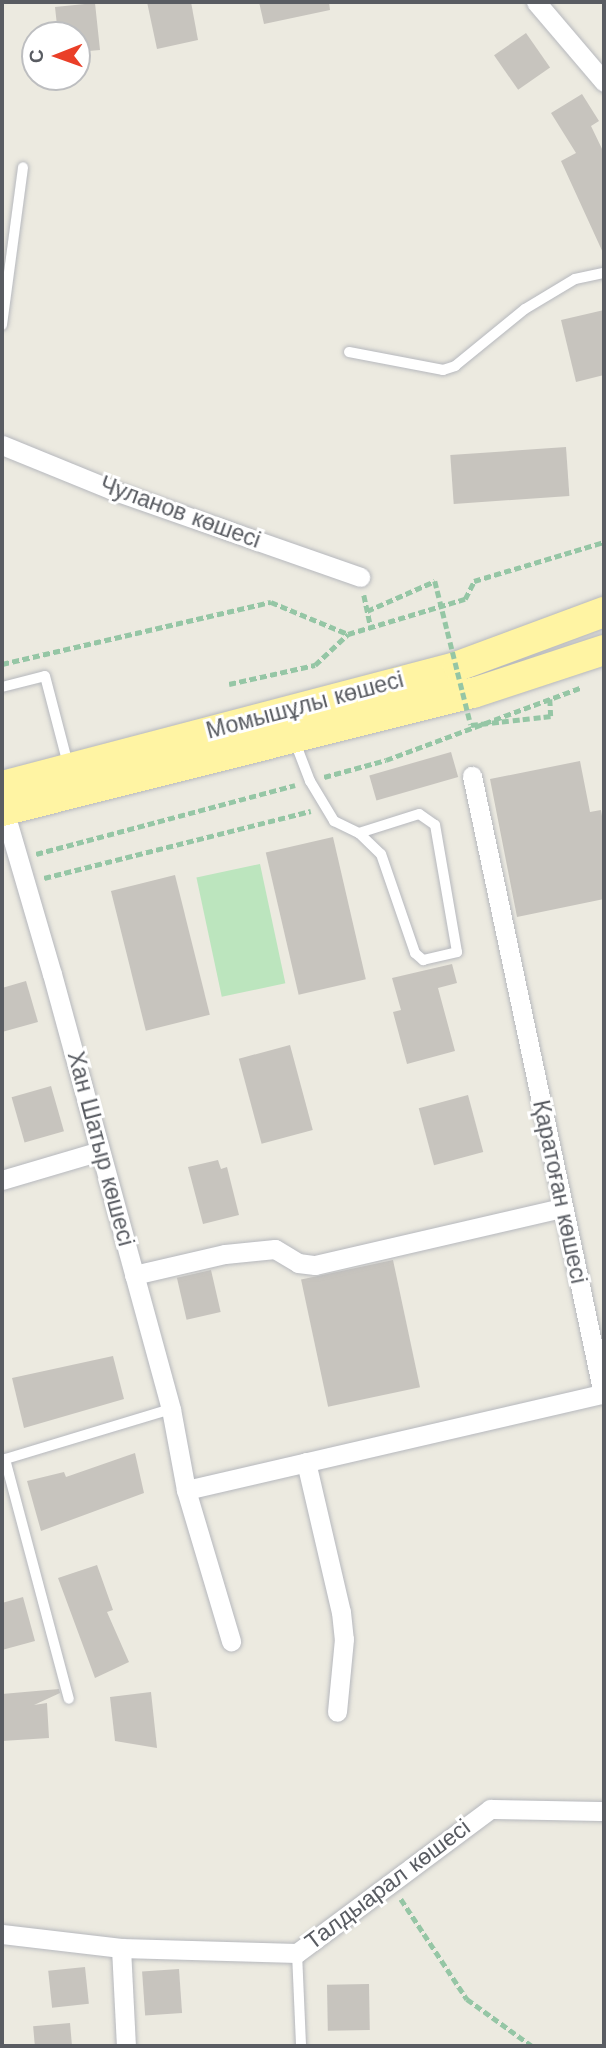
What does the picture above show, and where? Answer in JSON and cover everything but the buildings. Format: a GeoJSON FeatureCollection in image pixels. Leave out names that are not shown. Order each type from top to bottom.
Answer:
{"type":"FeatureCollection","features":[{"type":"Feature","properties":{"kind":"main road","name":"Момышұлы көшесі"},"geometry":{"type":"LineString","coordinates":[[2,802],[69,768],[458,666],[604,612]]}},
{"type":"Feature","properties":{"kind":"main road"},"geometry":{"type":"LineString","coordinates":[[2,802],[293,738],[473,693],[604,650]]}},
{"type":"Feature","properties":{"kind":"street"},"geometry":{"type":"LineString","coordinates":[[536,2],[604,82]]}},
{"type":"Feature","properties":{"kind":"street","name":"Чуланов көшесі"},"geometry":{"type":"LineString","coordinates":[[2,445],[112,490],[360,578]]}},
{"type":"Feature","properties":{"kind":"street","name":"Қаратоған көшесі"},"geometry":{"type":"LineString","coordinates":[[186,1490],[604,1394],[561,1208],[472,776]]}},
{"type":"Feature","properties":{"kind":"street","name":"Хан Шатыр көшесі"},"geometry":{"type":"LineString","coordinates":[[2,802],[171,1409],[186,1490],[231,1641]]}},
{"type":"Feature","properties":{"kind":"street"},"geometry":{"type":"LineString","coordinates":[[2,1180],[100,1151]]}},
{"type":"Feature","properties":{"kind":"street"},"geometry":{"type":"LineString","coordinates":[[134,1275],[225,1254],[275,1249],[298,1263],[316,1265],[561,1208]]}},
{"type":"Feature","properties":{"kind":"street"},"geometry":{"type":"LineString","coordinates":[[306,1462],[341,1612],[344,1639],[337,1712]]}},
{"type":"Feature","properties":{"kind":"street","name":"Талдыарал көшесі"},"geometry":{"type":"LineString","coordinates":[[2,1934],[121,1948],[297,1953],[490,1809],[604,1811]]}},
{"type":"Feature","properties":{"kind":"street"},"geometry":{"type":"LineString","coordinates":[[121,1948],[127,2046]]}},
{"type":"Feature","properties":{"kind":"lane"},"geometry":{"type":"LineString","coordinates":[[2,325],[23,167]]}},
{"type":"Feature","properties":{"kind":"lane"},"geometry":{"type":"LineString","coordinates":[[349,352],[443,370],[455,366],[525,309],[575,279],[604,273]]}},
{"type":"Feature","properties":{"kind":"lane"},"geometry":{"type":"LineString","coordinates":[[2,687],[45,676],[69,768]]}},
{"type":"Feature","properties":{"kind":"lane"},"geometry":{"type":"LineString","coordinates":[[293,738],[310,781],[334,821],[359,833],[381,854],[415,953],[423,960],[457,952],[435,825],[419,814],[359,833]]}},
{"type":"Feature","properties":{"kind":"lane"},"geometry":{"type":"LineString","coordinates":[[69,1699],[3,1459],[171,1409]]}},
{"type":"Feature","properties":{"kind":"lane"},"geometry":{"type":"LineString","coordinates":[[297,1953],[301,2046]]}},
{"type":"Feature","properties":{"kind":"path"},"geometry":{"type":"LineString","coordinates":[[229,684],[315,665],[348,634],[466,599],[474,581],[604,542]]}},
{"type":"Feature","properties":{"kind":"path"},"geometry":{"type":"LineString","coordinates":[[360,578],[371,627]]}},
{"type":"Feature","properties":{"kind":"path"},"geometry":{"type":"LineString","coordinates":[[367,611],[435,581],[471,725],[551,716],[550,699]]}},
{"type":"Feature","properties":{"kind":"path"},"geometry":{"type":"LineString","coordinates":[[2,664],[271,602],[348,634]]}},
{"type":"Feature","properties":{"kind":"path"},"geometry":{"type":"LineString","coordinates":[[23,884],[311,811]]}},
{"type":"Feature","properties":{"kind":"path"},"geometry":{"type":"LineString","coordinates":[[386,1884],[415,1914],[467,1999],[532,2046]]}},
{"type":"Feature","properties":{"kind":"green space"},"geometry":{"type":"Polygon","coordinates":[[[260,864],[285,983],[222,997],[196,878],[260,864]]]}}]}
